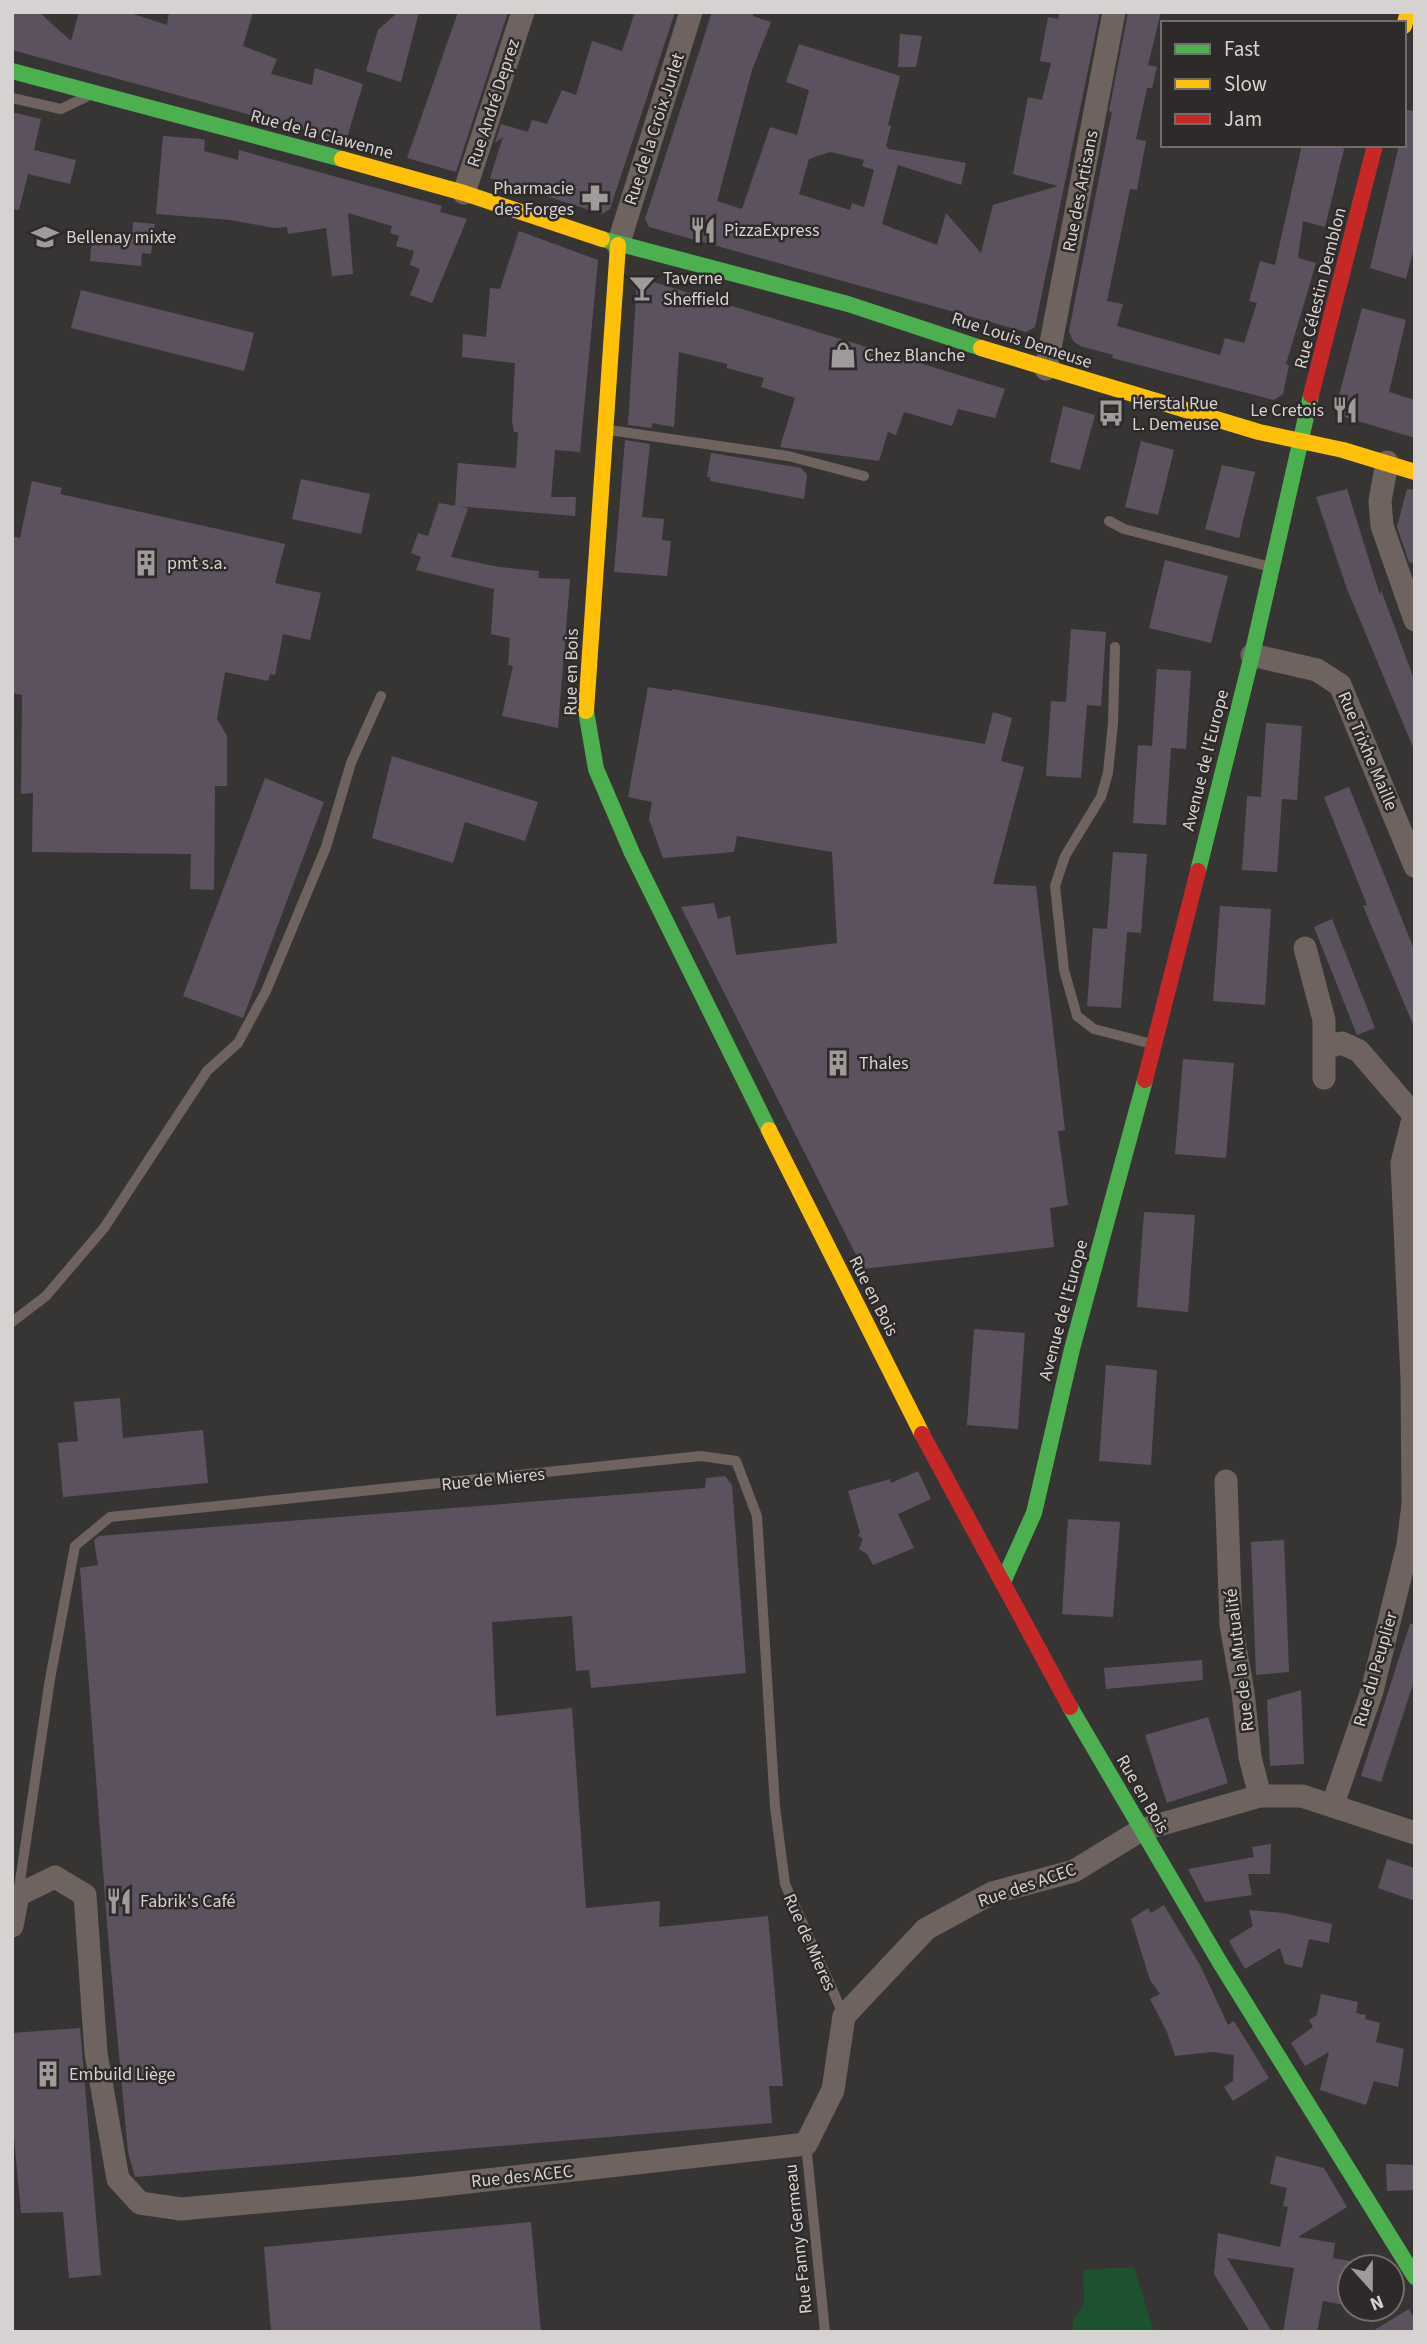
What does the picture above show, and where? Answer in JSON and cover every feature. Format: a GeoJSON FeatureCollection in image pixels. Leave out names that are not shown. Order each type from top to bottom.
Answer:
{"type":"FeatureCollection","features":[{"type":"Feature","properties":{"kind":"street","name":"Rue André Deprez"},"geometry":{"type":"LineString","coordinates":[[464,193],[523,12]]}},
{"type":"Feature","properties":{"kind":"street","name":"Rue de la Croix Jurlet"},"geometry":{"type":"LineString","coordinates":[[618,245],[691,12]]}},
{"type":"Feature","properties":{"kind":"street","name":"Rue des Artisans"},"geometry":{"type":"LineString","coordinates":[[1046,369],[1114,12]]}},
{"type":"Feature","properties":{"kind":"street","name":"Rue de la Clawenne"},"geometry":{"type":"LineString","coordinates":[[12,71],[464,193],[618,245]]}},
{"type":"Feature","properties":{"kind":"street","name":"Rue Célestin Demblon"},"geometry":{"type":"LineString","coordinates":[[1300,440],[1374,147]]}},
{"type":"Feature","properties":{"kind":"street","name":"Rue Louis Demeuse"},"geometry":{"type":"LineString","coordinates":[[618,245],[848,304],[1046,369],[1259,432],[1387,462],[1415,472]]}},
{"type":"Feature","properties":{"kind":"street","name":"Rue en Bois"},"geometry":{"type":"LineString","coordinates":[[618,245],[585,705],[596,769],[632,853],[911,1413],[1141,1830],[1408,2254],[1415,2277]]}},
{"type":"Feature","properties":{"kind":"street","name":"Avenue de l'Europe"},"geometry":{"type":"LineString","coordinates":[[1003,1582],[1034,1513],[1072,1349],[1154,1045],[1252,655],[1300,440]]}},
{"type":"Feature","properties":{"kind":"street"},"geometry":{"type":"LineString","coordinates":[[1387,462],[1380,501],[1382,526],[1415,620]]}},
{"type":"Feature","properties":{"kind":"street","name":"Rue Trixhe Maille"},"geometry":{"type":"LineString","coordinates":[[1252,655],[1317,670],[1340,685],[1415,866]]}},
{"type":"Feature","properties":{"kind":"street"},"geometry":{"type":"LineString","coordinates":[[1305,948],[1324,1020],[1324,1078]]}},
{"type":"Feature","properties":{"kind":"street"},"geometry":{"type":"LineString","coordinates":[[1326,1047],[1342,1043],[1359,1051],[1414,1115]]}},
{"type":"Feature","properties":{"kind":"street","name":"Rue du Peuplier"},"geometry":{"type":"LineString","coordinates":[[1333,1804],[1372,1691],[1408,1545],[1413,1504],[1412,1378],[1402,1163],[1414,1115]]}},
{"type":"Feature","properties":{"kind":"street","name":"Rue de la Mutualité"},"geometry":{"type":"LineString","coordinates":[[1226,1481],[1231,1625],[1243,1692],[1250,1756],[1260,1796]]}},
{"type":"Feature","properties":{"kind":"street","name":"Rue des ACEC"},"geometry":{"type":"LineString","coordinates":[[844,2016],[926,1929],[992,1893],[1074,1871],[1141,1830],[1260,1796],[1302,1796],[1415,1833]]}},
{"type":"Feature","properties":{"kind":"street","name":"Rue des ACEC"},"geometry":{"type":"LineString","coordinates":[[18,1895],[55,1877],[85,1895],[96,2053],[118,2179],[140,2203],[181,2209],[373,2192],[806,2144]]}},
{"type":"Feature","properties":{"kind":"street","name":"Rue de Mieres"},"geometry":{"type":"LineString","coordinates":[[12,1926],[18,1895]]}},
{"type":"Feature","properties":{"kind":"street"},"geometry":{"type":"LineString","coordinates":[[806,2144],[833,2090],[844,2016]]}},
{"type":"Feature","properties":{"kind":"lane"},"geometry":{"type":"LineString","coordinates":[[12,98],[61,109],[94,91]]}},
{"type":"Feature","properties":{"kind":"lane"},"geometry":{"type":"LineString","coordinates":[[604,430],[788,456],[864,476]]}},
{"type":"Feature","properties":{"kind":"lane"},"geometry":{"type":"LineString","coordinates":[[1109,521],[1124,529],[1271,567]]}},
{"type":"Feature","properties":{"kind":"lane"},"geometry":{"type":"LineString","coordinates":[[1115,647],[1113,723],[1108,773],[1101,797],[1065,856],[1055,886],[1064,970],[1077,1016],[1094,1029],[1154,1045]]}},
{"type":"Feature","properties":{"kind":"lane"},"geometry":{"type":"LineString","coordinates":[[12,1322],[46,1296],[104,1228],[207,1071],[238,1043],[266,991],[326,846],[351,763],[381,696]]}},
{"type":"Feature","properties":{"kind":"lane","name":"Rue de Mieres"},"geometry":{"type":"LineString","coordinates":[[18,1895],[50,1679],[75,1546],[110,1517],[701,1456],[736,1461],[757,1516],[775,1807],[785,1884],[844,2016]]}},
{"type":"Feature","properties":{"kind":"lane","name":"Rue Fanny Germeau"},"geometry":{"type":"LineString","coordinates":[[806,2144],[825,2332]]}},
{"type":"Feature","properties":{"kind":"green space"},"geometry":{"type":"Polygon","coordinates":[[[1134,2267],[1154,2332],[1072,2332],[1073,2321],[1084,2304],[1083,2270],[1134,2267]]]}},
{"type":"Feature","properties":{"kind":"building"},"geometry":{"type":"Polygon","coordinates":[[[12,12],[39,12],[71,41],[79,12],[127,12],[167,25],[169,12],[253,12],[243,46],[277,59],[271,74],[312,85],[315,68],[363,84],[346,141],[12,50],[12,12]]]}},
{"type":"Feature","properties":{"kind":"building"},"geometry":{"type":"Polygon","coordinates":[[[398,12],[419,12],[401,82],[366,71],[378,30],[398,12]]]}},
{"type":"Feature","properties":{"kind":"building"},"geometry":{"type":"Polygon","coordinates":[[[458,12],[508,12],[456,172],[407,158],[458,12]]]}},
{"type":"Feature","properties":{"kind":"building"},"geometry":{"type":"Polygon","coordinates":[[[635,12],[675,12],[610,209],[602,214],[490,178],[503,137],[495,143],[501,124],[528,132],[532,120],[547,124],[562,90],[576,95],[592,41],[622,51],[635,12]]]}},
{"type":"Feature","properties":{"kind":"building"},"geometry":{"type":"Polygon","coordinates":[[[712,12],[754,12],[753,16],[771,22],[752,70],[717,201],[742,209],[770,127],[797,135],[809,90],[786,82],[799,44],[900,76],[888,125],[891,126],[886,146],[889,149],[966,163],[961,185],[898,165],[882,224],[937,245],[946,213],[981,253],[993,205],[1058,186],[1013,174],[1028,97],[1042,100],[1051,63],[1040,61],[1048,17],[1058,19],[1060,12],[1100,12],[1035,327],[1026,332],[649,227],[645,219],[712,12]],[[830,152],[809,159],[799,194],[850,210],[852,203],[864,207],[874,170],[862,166],[864,160],[830,152]]]}},
{"type":"Feature","properties":{"kind":"building"},"geometry":{"type":"Polygon","coordinates":[[[1128,12],[1161,12],[1148,65],[1157,67],[1152,88],[1147,88],[1136,139],[1146,141],[1137,190],[1130,189],[1107,301],[1123,304],[1117,326],[1220,355],[1225,338],[1244,343],[1257,303],[1249,301],[1260,261],[1275,265],[1302,147],[1345,147],[1325,227],[1303,221],[1298,258],[1316,263],[1286,364],[1289,365],[1283,394],[1274,400],[1112,358],[1113,355],[1080,346],[1073,341],[1069,331],[1112,112],[1109,111],[1128,12]]]}},
{"type":"Feature","properties":{"kind":"building"},"geometry":{"type":"Polygon","coordinates":[[[900,34],[922,36],[916,67],[898,67],[900,34]]]}},
{"type":"Feature","properties":{"kind":"building"},"geometry":{"type":"Polygon","coordinates":[[[1407,110],[1415,111],[1415,244],[1406,279],[1370,268],[1399,147],[1406,147],[1407,110]]]}},
{"type":"Feature","properties":{"kind":"building"},"geometry":{"type":"Polygon","coordinates":[[[12,112],[41,119],[34,150],[76,160],[70,184],[28,174],[19,210],[12,209],[12,112]]]}},
{"type":"Feature","properties":{"kind":"building"},"geometry":{"type":"Polygon","coordinates":[[[163,136],[202,139],[205,140],[204,151],[238,160],[239,150],[442,206],[440,212],[467,219],[432,303],[410,295],[420,269],[410,265],[414,251],[396,246],[399,236],[390,233],[392,226],[348,213],[353,274],[332,276],[326,228],[288,234],[287,227],[274,228],[231,220],[156,214],[163,136]]]}},
{"type":"Feature","properties":{"kind":"building"},"geometry":{"type":"Polygon","coordinates":[[[133,222],[155,224],[151,254],[142,253],[141,266],[90,261],[92,236],[132,240],[133,222]]]}},
{"type":"Feature","properties":{"kind":"building"},"geometry":{"type":"Polygon","coordinates":[[[519,231],[598,260],[580,452],[555,450],[551,497],[576,497],[575,516],[455,506],[458,463],[516,468],[518,432],[514,432],[512,420],[515,363],[462,357],[463,334],[486,337],[490,288],[500,289],[519,231]]]}},
{"type":"Feature","properties":{"kind":"building"},"geometry":{"type":"Polygon","coordinates":[[[637,281],[650,281],[1005,389],[995,418],[958,409],[952,426],[904,412],[896,435],[888,432],[879,461],[780,447],[795,398],[761,387],[764,378],[727,368],[727,364],[679,352],[674,427],[652,423],[652,428],[628,425],[637,281]]]}},
{"type":"Feature","properties":{"kind":"building"},"geometry":{"type":"Polygon","coordinates":[[[81,290],[254,333],[244,371],[71,328],[81,290]]]}},
{"type":"Feature","properties":{"kind":"building"},"geometry":{"type":"Polygon","coordinates":[[[1362,308],[1406,320],[1389,392],[1415,400],[1415,438],[1341,416],[1336,407],[1362,308]]]}},
{"type":"Feature","properties":{"kind":"building"},"geometry":{"type":"Polygon","coordinates":[[[1063,406],[1095,415],[1080,470],[1050,462],[1063,406]]]}},
{"type":"Feature","properties":{"kind":"building"},"geometry":{"type":"Polygon","coordinates":[[[625,440],[650,444],[642,517],[664,519],[662,540],[671,541],[667,576],[614,572],[625,440]]]}},
{"type":"Feature","properties":{"kind":"building"},"geometry":{"type":"Polygon","coordinates":[[[1141,441],[1174,450],[1158,515],[1125,507],[1141,441]]]}},
{"type":"Feature","properties":{"kind":"building"},"geometry":{"type":"Polygon","coordinates":[[[711,453],[801,468],[807,475],[804,499],[710,481],[710,477],[707,477],[711,453]]]}},
{"type":"Feature","properties":{"kind":"building"},"geometry":{"type":"Polygon","coordinates":[[[1222,465],[1255,472],[1239,538],[1205,529],[1222,465]]]}},
{"type":"Feature","properties":{"kind":"building"},"geometry":{"type":"Polygon","coordinates":[[[301,479],[370,494],[361,534],[292,519],[301,479]]]}},
{"type":"Feature","properties":{"kind":"building"},"geometry":{"type":"Polygon","coordinates":[[[32,481],[62,488],[60,494],[285,544],[275,583],[321,593],[310,640],[283,634],[275,675],[270,674],[268,681],[225,672],[217,719],[227,736],[227,786],[215,786],[214,890],[190,889],[191,854],[32,852],[33,793],[21,794],[22,695],[12,693],[12,536],[20,538],[32,481]]]}},
{"type":"Feature","properties":{"kind":"building"},"geometry":{"type":"Polygon","coordinates":[[[1347,489],[1380,595],[1381,590],[1415,682],[1415,752],[1347,589],[1316,497],[1347,489]]]}},
{"type":"Feature","properties":{"kind":"building"},"geometry":{"type":"Polygon","coordinates":[[[1407,489],[1415,490],[1415,564],[1409,562],[1397,527],[1407,489]]]}},
{"type":"Feature","properties":{"kind":"building"},"geometry":{"type":"Polygon","coordinates":[[[439,503],[468,508],[451,557],[499,567],[539,571],[538,578],[570,579],[558,728],[502,716],[513,666],[508,665],[510,638],[491,634],[494,589],[416,570],[421,557],[411,553],[418,533],[428,536],[439,503]]]}},
{"type":"Feature","properties":{"kind":"building"},"geometry":{"type":"Polygon","coordinates":[[[1165,560],[1228,576],[1211,643],[1149,628],[1165,560]]]}},
{"type":"Feature","properties":{"kind":"building"},"geometry":{"type":"Polygon","coordinates":[[[1071,629],[1106,632],[1101,706],[1087,705],[1081,778],[1046,776],[1051,701],[1066,702],[1071,629]]]}},
{"type":"Feature","properties":{"kind":"building"},"geometry":{"type":"Polygon","coordinates":[[[1157,669],[1191,671],[1186,749],[1171,748],[1166,825],[1133,823],[1138,745],[1152,746],[1157,669]]]}},
{"type":"Feature","properties":{"kind":"building"},"geometry":{"type":"Polygon","coordinates":[[[648,687],[985,744],[993,712],[1012,718],[1001,761],[1024,767],[993,884],[1036,886],[1065,1130],[1058,1131],[1068,1205],[1050,1208],[1054,1247],[863,1269],[681,907],[714,903],[718,919],[730,916],[736,955],[837,943],[832,852],[737,836],[734,852],[663,858],[649,819],[652,802],[628,797],[648,687]]]}},
{"type":"Feature","properties":{"kind":"building"},"geometry":{"type":"Polygon","coordinates":[[[1266,723],[1302,726],[1297,800],[1282,799],[1277,872],[1242,870],[1247,796],[1261,797],[1266,723]]]}},
{"type":"Feature","properties":{"kind":"building"},"geometry":{"type":"Polygon","coordinates":[[[392,756],[538,802],[525,841],[465,822],[453,863],[372,838],[392,756]]]}},
{"type":"Feature","properties":{"kind":"building"},"geometry":{"type":"Polygon","coordinates":[[[265,778],[324,802],[243,1018],[183,996],[265,778]]]}},
{"type":"Feature","properties":{"kind":"building"},"geometry":{"type":"Polygon","coordinates":[[[1349,787],[1415,952],[1415,1029],[1363,906],[1367,905],[1324,797],[1349,787]]]}},
{"type":"Feature","properties":{"kind":"building"},"geometry":{"type":"Polygon","coordinates":[[[1113,852],[1147,854],[1141,933],[1127,932],[1121,1008],[1087,1006],[1093,928],[1107,929],[1113,852]]]}},
{"type":"Feature","properties":{"kind":"building"},"geometry":{"type":"Polygon","coordinates":[[[1220,906],[1271,909],[1265,1005],[1213,1001],[1220,906]]]}},
{"type":"Feature","properties":{"kind":"building"},"geometry":{"type":"Polygon","coordinates":[[[1332,919],[1375,1028],[1357,1035],[1314,927],[1332,919]]]}},
{"type":"Feature","properties":{"kind":"building"},"geometry":{"type":"Polygon","coordinates":[[[1183,1059],[1234,1063],[1226,1158],[1175,1154],[1183,1059]]]}},
{"type":"Feature","properties":{"kind":"building"},"geometry":{"type":"Polygon","coordinates":[[[1144,1212],[1195,1215],[1188,1312],[1137,1307],[1144,1212]]]}},
{"type":"Feature","properties":{"kind":"building"},"geometry":{"type":"Polygon","coordinates":[[[974,1329],[1025,1333],[1018,1429],[967,1425],[974,1329]]]}},
{"type":"Feature","properties":{"kind":"building"},"geometry":{"type":"Polygon","coordinates":[[[1106,1365],[1157,1370],[1151,1465],[1099,1461],[1106,1365]]]}},
{"type":"Feature","properties":{"kind":"building"},"geometry":{"type":"Polygon","coordinates":[[[120,1398],[123,1438],[203,1430],[208,1483],[63,1497],[58,1443],[78,1441],[74,1402],[120,1398]]]}},
{"type":"Feature","properties":{"kind":"building"},"geometry":{"type":"Polygon","coordinates":[[[918,1471],[931,1499],[898,1514],[914,1548],[873,1565],[867,1554],[859,1549],[863,1539],[858,1536],[860,1532],[848,1491],[890,1479],[891,1483],[918,1471]]]}},
{"type":"Feature","properties":{"kind":"building"},"geometry":{"type":"Polygon","coordinates":[[[725,1476],[732,1485],[746,1673],[591,1688],[589,1670],[576,1671],[572,1616],[492,1622],[496,1716],[572,1708],[586,1908],[660,1901],[659,1927],[768,1916],[783,2086],[769,2086],[772,2123],[135,2177],[128,2152],[108,1936],[80,1568],[98,1565],[94,1540],[99,1536],[705,1488],[706,1478],[725,1476]]]}},
{"type":"Feature","properties":{"kind":"building"},"geometry":{"type":"Polygon","coordinates":[[[1068,1519],[1120,1522],[1113,1617],[1062,1614],[1068,1519]]]}},
{"type":"Feature","properties":{"kind":"building"},"geometry":{"type":"Polygon","coordinates":[[[1284,1540],[1289,1672],[1256,1675],[1251,1542],[1284,1540]]]}},
{"type":"Feature","properties":{"kind":"building"},"geometry":{"type":"Polygon","coordinates":[[[1410,1624],[1415,1624],[1415,1678],[1381,1782],[1361,1776],[1410,1624]]]}},
{"type":"Feature","properties":{"kind":"building"},"geometry":{"type":"Polygon","coordinates":[[[1202,1660],[1203,1680],[1106,1689],[1104,1668],[1202,1660]]]}},
{"type":"Feature","properties":{"kind":"building"},"geometry":{"type":"Polygon","coordinates":[[[1301,1690],[1304,1764],[1270,1766],[1267,1700],[1301,1690]]]}},
{"type":"Feature","properties":{"kind":"building"},"geometry":{"type":"Polygon","coordinates":[[[1208,1717],[1228,1783],[1167,1803],[1145,1735],[1208,1717]]]}},
{"type":"Feature","properties":{"kind":"building"},"geometry":{"type":"Polygon","coordinates":[[[1271,1844],[1270,1874],[1248,1874],[1252,1895],[1205,1902],[1188,1869],[1254,1857],[1252,1847],[1271,1844]]]}},
{"type":"Feature","properties":{"kind":"building"},"geometry":{"type":"Polygon","coordinates":[[[1387,1859],[1415,1868],[1415,1901],[1378,1888],[1387,1859]]]}},
{"type":"Feature","properties":{"kind":"building"},"geometry":{"type":"Polygon","coordinates":[[[1164,1905],[1200,1965],[1228,2025],[1234,2021],[1269,2078],[1233,2101],[1224,2087],[1233,2081],[1234,2055],[1212,2052],[1175,2056],[1167,2032],[1150,1999],[1160,1994],[1150,1980],[1131,1919],[1148,1908],[1151,1913],[1164,1905]]]}},
{"type":"Feature","properties":{"kind":"building"},"geometry":{"type":"Polygon","coordinates":[[[1249,1910],[1283,1913],[1332,1924],[1329,1943],[1309,1939],[1302,1968],[1285,1964],[1280,1948],[1245,1969],[1229,1941],[1253,1926],[1249,1910]]]}},
{"type":"Feature","properties":{"kind":"building"},"geometry":{"type":"Polygon","coordinates":[[[1321,1994],[1358,2002],[1356,2013],[1380,2023],[1376,2042],[1404,2049],[1398,2087],[1374,2081],[1366,2105],[1320,2090],[1329,2052],[1305,2066],[1291,2043],[1313,2027],[1309,2020],[1317,2015],[1321,1994]]]}},
{"type":"Feature","properties":{"kind":"building","name":"Embuild Liège"},"geometry":{"type":"Polygon","coordinates":[[[80,2028],[101,2275],[69,2278],[63,2212],[21,2213],[12,2116],[12,2033],[80,2028]]]}},
{"type":"Feature","properties":{"kind":"building"},"geometry":{"type":"Polygon","coordinates":[[[1276,2156],[1324,2168],[1347,2207],[1298,2237],[1335,2243],[1333,2258],[1336,2259],[1336,2303],[1323,2301],[1317,2332],[1283,2332],[1294,2268],[1227,2258],[1272,2332],[1250,2332],[1214,2274],[1218,2233],[1280,2247],[1288,2207],[1283,2206],[1287,2188],[1270,2184],[1276,2156]]]}},
{"type":"Feature","properties":{"kind":"building"},"geometry":{"type":"Polygon","coordinates":[[[1386,2164],[1415,2165],[1415,2190],[1387,2191],[1386,2164]]]}},
{"type":"Feature","properties":{"kind":"building"},"geometry":{"type":"Polygon","coordinates":[[[531,2222],[541,2332],[271,2332],[264,2247],[531,2222]]]}},
{"type":"Feature","properties":{"kind":"building"},"geometry":{"type":"Polygon","coordinates":[[[1409,2309],[1415,2319],[1415,2332],[1371,2332],[1386,2323],[1406,2323],[1406,2311],[1409,2309]]]}},
{"type":"Feature","properties":{"kind":"traffic: fast"},"geometry":{"type":"LineString","coordinates":[[12,71],[342,159]]}},
{"type":"Feature","properties":{"kind":"traffic: fast"},"geometry":{"type":"LineString","coordinates":[[602,239],[848,304],[981,348]]}},
{"type":"Feature","properties":{"kind":"traffic: fast"},"geometry":{"type":"LineString","coordinates":[[1198,871],[1252,655],[1311,395]]}},
{"type":"Feature","properties":{"kind":"traffic: fast"},"geometry":{"type":"LineString","coordinates":[[586,711],[596,769],[632,853],[769,1130]]}},
{"type":"Feature","properties":{"kind":"traffic: fast"},"geometry":{"type":"LineString","coordinates":[[1003,1582],[1034,1513],[1072,1349],[1145,1080]]}},
{"type":"Feature","properties":{"kind":"traffic: fast"},"geometry":{"type":"LineString","coordinates":[[1070,1707],[1219,1961],[1415,2277]]}},
{"type":"Feature","properties":{"kind":"traffic: slow"},"geometry":{"type":"LineString","coordinates":[[1405,21],[1408,12]]}},
{"type":"Feature","properties":{"kind":"traffic: slow"},"geometry":{"type":"LineString","coordinates":[[342,159],[464,193],[602,239]]}},
{"type":"Feature","properties":{"kind":"traffic: slow"},"geometry":{"type":"LineString","coordinates":[[586,711],[618,245]]}},
{"type":"Feature","properties":{"kind":"traffic: slow"},"geometry":{"type":"LineString","coordinates":[[981,348],[1259,432],[1343,450],[1415,472]]}},
{"type":"Feature","properties":{"kind":"traffic: slow"},"geometry":{"type":"LineString","coordinates":[[769,1130],[922,1434]]}},
{"type":"Feature","properties":{"kind":"traffic: jam"},"geometry":{"type":"LineString","coordinates":[[1311,395],[1374,147]]}},
{"type":"Feature","properties":{"kind":"traffic: jam"},"geometry":{"type":"LineString","coordinates":[[1145,1080],[1198,871]]}},
{"type":"Feature","properties":{"kind":"traffic: jam"},"geometry":{"type":"LineString","coordinates":[[922,1434],[1070,1707]]}},
{"type":"Feature","properties":{"kind":"place","name":"Pharmacie des Forges"},"geometry":{"type":"Point","coordinates":[595,198]}},
{"type":"Feature","properties":{"kind":"place","name":"PizzaExpress"},"geometry":{"type":"Point","coordinates":[703,230]}},
{"type":"Feature","properties":{"kind":"place","name":"Bellenay mixte"},"geometry":{"type":"Point","coordinates":[45,237]}},
{"type":"Feature","properties":{"kind":"place","name":"Taverne Sheffield"},"geometry":{"type":"Point","coordinates":[642,288]}},
{"type":"Feature","properties":{"kind":"place","name":"Chez Blanche"},"geometry":{"type":"Point","coordinates":[843,355]}},
{"type":"Feature","properties":{"kind":"place","name":"Le Cretois"},"geometry":{"type":"Point","coordinates":[1345,410]}},
{"type":"Feature","properties":{"kind":"place","name":"Herstal Rue L. Demeuse"},"geometry":{"type":"Point","coordinates":[1111,413]}},
{"type":"Feature","properties":{"kind":"place","name":"pmt s.a."},"geometry":{"type":"Point","coordinates":[146,563]}},
{"type":"Feature","properties":{"kind":"place","name":"Thales"},"geometry":{"type":"Point","coordinates":[838,1063]}},
{"type":"Feature","properties":{"kind":"place","name":"Fabrik's Café"},"geometry":{"type":"Point","coordinates":[119,1901]}},
{"type":"Feature","properties":{"kind":"place","name":"Embuild Liège"},"geometry":{"type":"Point","coordinates":[48,2074]}}]}
